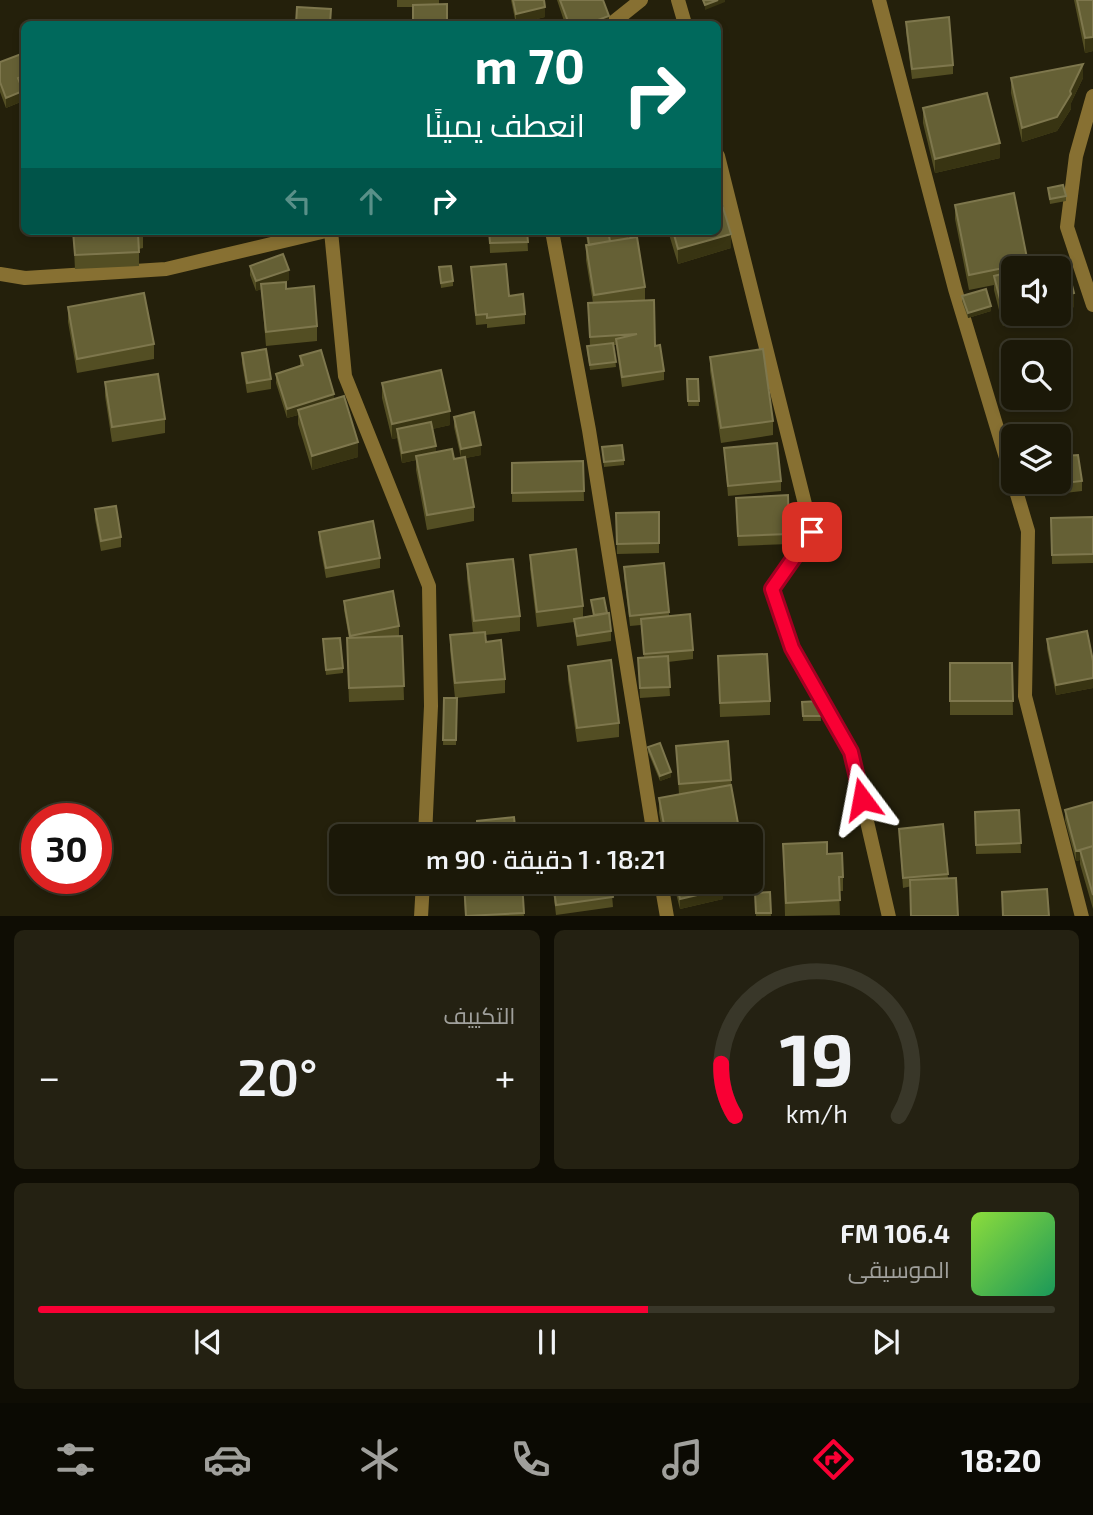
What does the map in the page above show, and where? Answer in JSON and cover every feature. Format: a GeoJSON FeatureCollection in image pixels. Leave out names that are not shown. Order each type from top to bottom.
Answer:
{"type":"FeatureCollection","features":[{"type":"Feature","properties":{"kind":"street"},"geometry":{"type":"LineString","coordinates":[[615,21],[641,0]]}},
{"type":"Feature","properties":{"kind":"street"},"geometry":{"type":"LineString","coordinates":[[678,0],[684,21]]}},
{"type":"Feature","properties":{"kind":"street"},"geometry":{"type":"LineString","coordinates":[[879,0],[955,289],[1001,441]]}},
{"type":"Feature","properties":{"kind":"street"},"geometry":{"type":"LineString","coordinates":[[1093,96],[1076,156],[1067,227],[1093,304]]}},
{"type":"Feature","properties":{"kind":"street"},"geometry":{"type":"LineString","coordinates":[[721,168],[812,532],[772,589],[792,648],[851,752],[889,916]]}},
{"type":"Feature","properties":{"kind":"street"},"geometry":{"type":"LineString","coordinates":[[0,274],[25,278],[166,269],[311,235]]}},
{"type":"Feature","properties":{"kind":"street"},"geometry":{"type":"LineString","coordinates":[[328,235],[345,376],[429,586],[431,706],[426,824]]}},
{"type":"Feature","properties":{"kind":"street"},"geometry":{"type":"LineString","coordinates":[[553,235],[589,430],[652,824]]}},
{"type":"Feature","properties":{"kind":"street"},"geometry":{"type":"LineString","coordinates":[[1017,494],[1028,531],[1026,696],[1082,916]]}},
{"type":"Feature","properties":{"kind":"street"},"geometry":{"type":"LineString","coordinates":[[421,916],[422,894]]}},
{"type":"Feature","properties":{"kind":"street"},"geometry":{"type":"LineString","coordinates":[[663,894],[667,916]]}},
{"type":"Feature","properties":{"kind":"building"},"geometry":{"type":"Polygon","coordinates":[[[513,0],[544,0],[545,7],[516,14],[513,0]]]}},
{"type":"Feature","properties":{"kind":"building"},"geometry":{"type":"Polygon","coordinates":[[[560,0],[603,0],[609,16],[595,21],[568,21],[560,0]]]}},
{"type":"Feature","properties":{"kind":"building"},"geometry":{"type":"Polygon","coordinates":[[[703,0],[718,0],[705,5],[703,0]]]}},
{"type":"Feature","properties":{"kind":"building"},"geometry":{"type":"Polygon","coordinates":[[[1077,0],[1093,0],[1093,37],[1085,38],[1077,0]]]}},
{"type":"Feature","properties":{"kind":"building"},"geometry":{"type":"Polygon","coordinates":[[[447,4],[447,21],[413,21],[413,5],[447,4]]]}},
{"type":"Feature","properties":{"kind":"building"},"geometry":{"type":"Polygon","coordinates":[[[297,7],[331,9],[330,21],[296,21],[297,7]]]}},
{"type":"Feature","properties":{"kind":"building"},"geometry":{"type":"Polygon","coordinates":[[[949,17],[953,65],[912,69],[906,22],[949,17]]]}},
{"type":"Feature","properties":{"kind":"building"},"geometry":{"type":"Polygon","coordinates":[[[21,54],[21,77],[18,78],[21,92],[6,98],[0,82],[0,62],[21,54]]]}},
{"type":"Feature","properties":{"kind":"building"},"geometry":{"type":"Polygon","coordinates":[[[1083,64],[1071,94],[1057,117],[1022,128],[1011,78],[1083,64]]]}},
{"type":"Feature","properties":{"kind":"building"},"geometry":{"type":"Polygon","coordinates":[[[987,93],[1000,143],[935,159],[923,108],[987,93]]]}},
{"type":"Feature","properties":{"kind":"building"},"geometry":{"type":"Polygon","coordinates":[[[1063,185],[1066,196],[1050,199],[1048,188],[1063,185]]]}},
{"type":"Feature","properties":{"kind":"building"},"geometry":{"type":"Polygon","coordinates":[[[1014,193],[1027,256],[1001,256],[1001,268],[969,275],[955,205],[1014,193]]]}},
{"type":"Feature","properties":{"kind":"building"},"geometry":{"type":"Polygon","coordinates":[[[721,201],[731,234],[678,249],[674,235],[721,235],[721,201]]]}},
{"type":"Feature","properties":{"kind":"building"},"geometry":{"type":"Polygon","coordinates":[[[73,235],[138,235],[139,252],[75,255],[73,235]]]}},
{"type":"Feature","properties":{"kind":"building"},"geometry":{"type":"Polygon","coordinates":[[[489,235],[527,235],[528,242],[490,243],[489,235]]]}},
{"type":"Feature","properties":{"kind":"building"},"geometry":{"type":"Polygon","coordinates":[[[588,235],[615,235],[609,236],[610,241],[589,245],[588,235]]]}},
{"type":"Feature","properties":{"kind":"building"},"geometry":{"type":"Polygon","coordinates":[[[637,237],[645,287],[594,295],[586,245],[637,237]]]}},
{"type":"Feature","properties":{"kind":"building"},"geometry":{"type":"Polygon","coordinates":[[[283,254],[289,270],[256,281],[250,266],[283,254]]]}},
{"type":"Feature","properties":{"kind":"building"},"geometry":{"type":"Polygon","coordinates":[[[506,264],[509,296],[523,294],[525,314],[487,318],[487,314],[476,315],[471,267],[506,264]]]}},
{"type":"Feature","properties":{"kind":"building"},"geometry":{"type":"Polygon","coordinates":[[[451,266],[453,281],[441,283],[439,267],[451,266]]]}},
{"type":"Feature","properties":{"kind":"building"},"geometry":{"type":"Polygon","coordinates":[[[1001,274],[1001,303],[994,276],[1001,274]]]}},
{"type":"Feature","properties":{"kind":"building"},"geometry":{"type":"Polygon","coordinates":[[[286,282],[286,289],[314,286],[317,326],[266,332],[261,284],[286,282]]]}},
{"type":"Feature","properties":{"kind":"building"},"geometry":{"type":"Polygon","coordinates":[[[986,289],[991,306],[968,313],[962,296],[986,289]]]}},
{"type":"Feature","properties":{"kind":"building"},"geometry":{"type":"Polygon","coordinates":[[[144,293],[154,344],[77,359],[68,307],[144,293]]]}},
{"type":"Feature","properties":{"kind":"building"},"geometry":{"type":"Polygon","coordinates":[[[654,300],[655,346],[660,345],[664,371],[622,377],[616,339],[637,334],[590,337],[588,303],[654,300]]]}},
{"type":"Feature","properties":{"kind":"building"},"geometry":{"type":"Polygon","coordinates":[[[613,343],[616,362],[590,365],[587,346],[613,343]]]}},
{"type":"Feature","properties":{"kind":"building"},"geometry":{"type":"Polygon","coordinates":[[[266,349],[271,379],[247,383],[242,353],[266,349]]]}},
{"type":"Feature","properties":{"kind":"building"},"geometry":{"type":"Polygon","coordinates":[[[763,349],[773,421],[721,428],[710,357],[763,349]]]}},
{"type":"Feature","properties":{"kind":"building"},"geometry":{"type":"Polygon","coordinates":[[[321,350],[334,394],[287,409],[276,374],[303,365],[300,356],[321,350]]]}},
{"type":"Feature","properties":{"kind":"building"},"geometry":{"type":"Polygon","coordinates":[[[441,370],[450,411],[392,424],[382,383],[441,370]]]}},
{"type":"Feature","properties":{"kind":"building"},"geometry":{"type":"Polygon","coordinates":[[[158,374],[165,419],[112,427],[105,382],[158,374]]]}},
{"type":"Feature","properties":{"kind":"building"},"geometry":{"type":"Polygon","coordinates":[[[687,379],[698,379],[699,401],[688,401],[687,379]]]}},
{"type":"Feature","properties":{"kind":"building"},"geometry":{"type":"Polygon","coordinates":[[[344,396],[358,442],[312,456],[298,410],[344,396]]]}},
{"type":"Feature","properties":{"kind":"building"},"geometry":{"type":"Polygon","coordinates":[[[474,412],[481,445],[461,449],[454,417],[474,412]]]}},
{"type":"Feature","properties":{"kind":"building"},"geometry":{"type":"Polygon","coordinates":[[[431,422],[436,446],[402,453],[397,429],[431,422]]]}},
{"type":"Feature","properties":{"kind":"building"},"geometry":{"type":"Polygon","coordinates":[[[777,443],[781,481],[728,486],[724,448],[777,443]]]}},
{"type":"Feature","properties":{"kind":"building"},"geometry":{"type":"Polygon","coordinates":[[[622,445],[624,460],[604,462],[602,447],[622,445]]]}},
{"type":"Feature","properties":{"kind":"building"},"geometry":{"type":"Polygon","coordinates":[[[452,449],[454,459],[465,457],[474,507],[427,515],[416,456],[452,449]]]}},
{"type":"Feature","properties":{"kind":"building"},"geometry":{"type":"Polygon","coordinates":[[[1071,455],[1078,455],[1082,481],[1071,482],[1071,455]]]}},
{"type":"Feature","properties":{"kind":"building"},"geometry":{"type":"Polygon","coordinates":[[[583,461],[584,491],[512,493],[512,463],[583,461]]]}},
{"type":"Feature","properties":{"kind":"building"},"geometry":{"type":"Polygon","coordinates":[[[788,495],[789,534],[738,536],[736,498],[788,495]]]}},
{"type":"Feature","properties":{"kind":"building"},"geometry":{"type":"Polygon","coordinates":[[[116,506],[121,537],[101,541],[95,509],[116,506]]]}},
{"type":"Feature","properties":{"kind":"building"},"geometry":{"type":"Polygon","coordinates":[[[659,512],[659,543],[617,544],[616,513],[659,512]]]}},
{"type":"Feature","properties":{"kind":"building"},"geometry":{"type":"Polygon","coordinates":[[[1093,517],[1093,554],[1052,555],[1051,518],[1093,517]]]}},
{"type":"Feature","properties":{"kind":"building"},"geometry":{"type":"Polygon","coordinates":[[[373,521],[380,558],[326,568],[319,532],[373,521]]]}},
{"type":"Feature","properties":{"kind":"building"},"geometry":{"type":"Polygon","coordinates":[[[576,549],[583,606],[537,612],[530,555],[576,549]]]}},
{"type":"Feature","properties":{"kind":"building"},"geometry":{"type":"Polygon","coordinates":[[[513,559],[520,616],[474,621],[467,564],[513,559]]]}},
{"type":"Feature","properties":{"kind":"building"},"geometry":{"type":"Polygon","coordinates":[[[664,563],[669,612],[630,616],[624,567],[664,563]]]}},
{"type":"Feature","properties":{"kind":"building"},"geometry":{"type":"Polygon","coordinates":[[[393,591],[399,626],[350,636],[344,601],[393,591]]]}},
{"type":"Feature","properties":{"kind":"building"},"geometry":{"type":"Polygon","coordinates":[[[604,598],[607,613],[594,615],[591,600],[604,598]]]}},
{"type":"Feature","properties":{"kind":"building"},"geometry":{"type":"Polygon","coordinates":[[[609,613],[611,631],[577,636],[574,619],[609,613]]]}},
{"type":"Feature","properties":{"kind":"building"},"geometry":{"type":"Polygon","coordinates":[[[690,614],[693,650],[644,654],[641,619],[690,614]]]}},
{"type":"Feature","properties":{"kind":"building"},"geometry":{"type":"Polygon","coordinates":[[[1087,631],[1093,661],[1093,678],[1056,685],[1047,639],[1087,631]]]}},
{"type":"Feature","properties":{"kind":"building"},"geometry":{"type":"Polygon","coordinates":[[[485,632],[486,642],[501,640],[505,679],[455,683],[450,635],[485,632]]]}},
{"type":"Feature","properties":{"kind":"building"},"geometry":{"type":"Polygon","coordinates":[[[402,636],[404,686],[349,688],[347,638],[402,636]]]}},
{"type":"Feature","properties":{"kind":"building"},"geometry":{"type":"Polygon","coordinates":[[[340,638],[343,668],[326,670],[323,639],[340,638]]]}},
{"type":"Feature","properties":{"kind":"building"},"geometry":{"type":"Polygon","coordinates":[[[767,654],[770,701],[720,703],[718,656],[767,654]]]}},
{"type":"Feature","properties":{"kind":"building"},"geometry":{"type":"Polygon","coordinates":[[[668,656],[670,687],[640,688],[638,658],[668,656]]]}},
{"type":"Feature","properties":{"kind":"building"},"geometry":{"type":"Polygon","coordinates":[[[611,660],[619,723],[577,728],[568,666],[611,660]]]}},
{"type":"Feature","properties":{"kind":"building"},"geometry":{"type":"Polygon","coordinates":[[[950,663],[1012,663],[1013,701],[950,701],[950,663]]]}},
{"type":"Feature","properties":{"kind":"building"},"geometry":{"type":"Polygon","coordinates":[[[444,698],[457,698],[456,740],[443,740],[444,698]]]}},
{"type":"Feature","properties":{"kind":"building"},"geometry":{"type":"Polygon","coordinates":[[[820,701],[821,716],[803,716],[802,702],[820,701]]]}},
{"type":"Feature","properties":{"kind":"building"},"geometry":{"type":"Polygon","coordinates":[[[728,741],[731,780],[679,784],[676,746],[728,741]]]}},
{"type":"Feature","properties":{"kind":"building"},"geometry":{"type":"Polygon","coordinates":[[[660,743],[671,772],[660,776],[648,747],[660,743]]]}},
{"type":"Feature","properties":{"kind":"building"},"geometry":{"type":"Polygon","coordinates":[[[731,785],[738,824],[664,824],[659,798],[731,785]]]}},
{"type":"Feature","properties":{"kind":"building"},"geometry":{"type":"Polygon","coordinates":[[[1093,802],[1093,846],[1076,851],[1065,810],[1093,802]]]}},
{"type":"Feature","properties":{"kind":"building"},"geometry":{"type":"Polygon","coordinates":[[[1019,810],[1021,843],[976,845],[975,812],[1019,810]]]}},
{"type":"Feature","properties":{"kind":"building"},"geometry":{"type":"Polygon","coordinates":[[[514,817],[515,824],[477,824],[477,821],[514,817]]]}},
{"type":"Feature","properties":{"kind":"building"},"geometry":{"type":"Polygon","coordinates":[[[943,824],[948,874],[903,878],[899,829],[943,824]]]}},
{"type":"Feature","properties":{"kind":"building"},"geometry":{"type":"Polygon","coordinates":[[[827,842],[827,854],[842,853],[840,900],[786,903],[783,844],[827,842]]]}},
{"type":"Feature","properties":{"kind":"building"},"geometry":{"type":"Polygon","coordinates":[[[1093,846],[1093,895],[1080,850],[1093,846]]]}},
{"type":"Feature","properties":{"kind":"building"},"geometry":{"type":"Polygon","coordinates":[[[956,878],[958,916],[911,916],[910,880],[956,878]]]}},
{"type":"Feature","properties":{"kind":"building"},"geometry":{"type":"Polygon","coordinates":[[[1047,889],[1049,916],[1003,916],[1002,892],[1047,889]]]}},
{"type":"Feature","properties":{"kind":"building"},"geometry":{"type":"Polygon","coordinates":[[[770,892],[771,913],[756,913],[755,894],[770,892]]]}},
{"type":"Feature","properties":{"kind":"building"},"geometry":{"type":"Polygon","coordinates":[[[465,894],[523,894],[524,913],[466,916],[465,894]]]}},
{"type":"Feature","properties":{"kind":"building"},"geometry":{"type":"Polygon","coordinates":[[[555,894],[613,894],[613,897],[556,905],[555,894]]]}},
{"type":"Feature","properties":{"kind":"building"},"geometry":{"type":"Polygon","coordinates":[[[679,894],[702,894],[680,899],[679,894]]]}},
{"type":"Feature","properties":{"kind":"route"},"geometry":{"type":"LineString","coordinates":[[812,532],[772,589],[792,648],[851,752],[862,799]]}}]}
